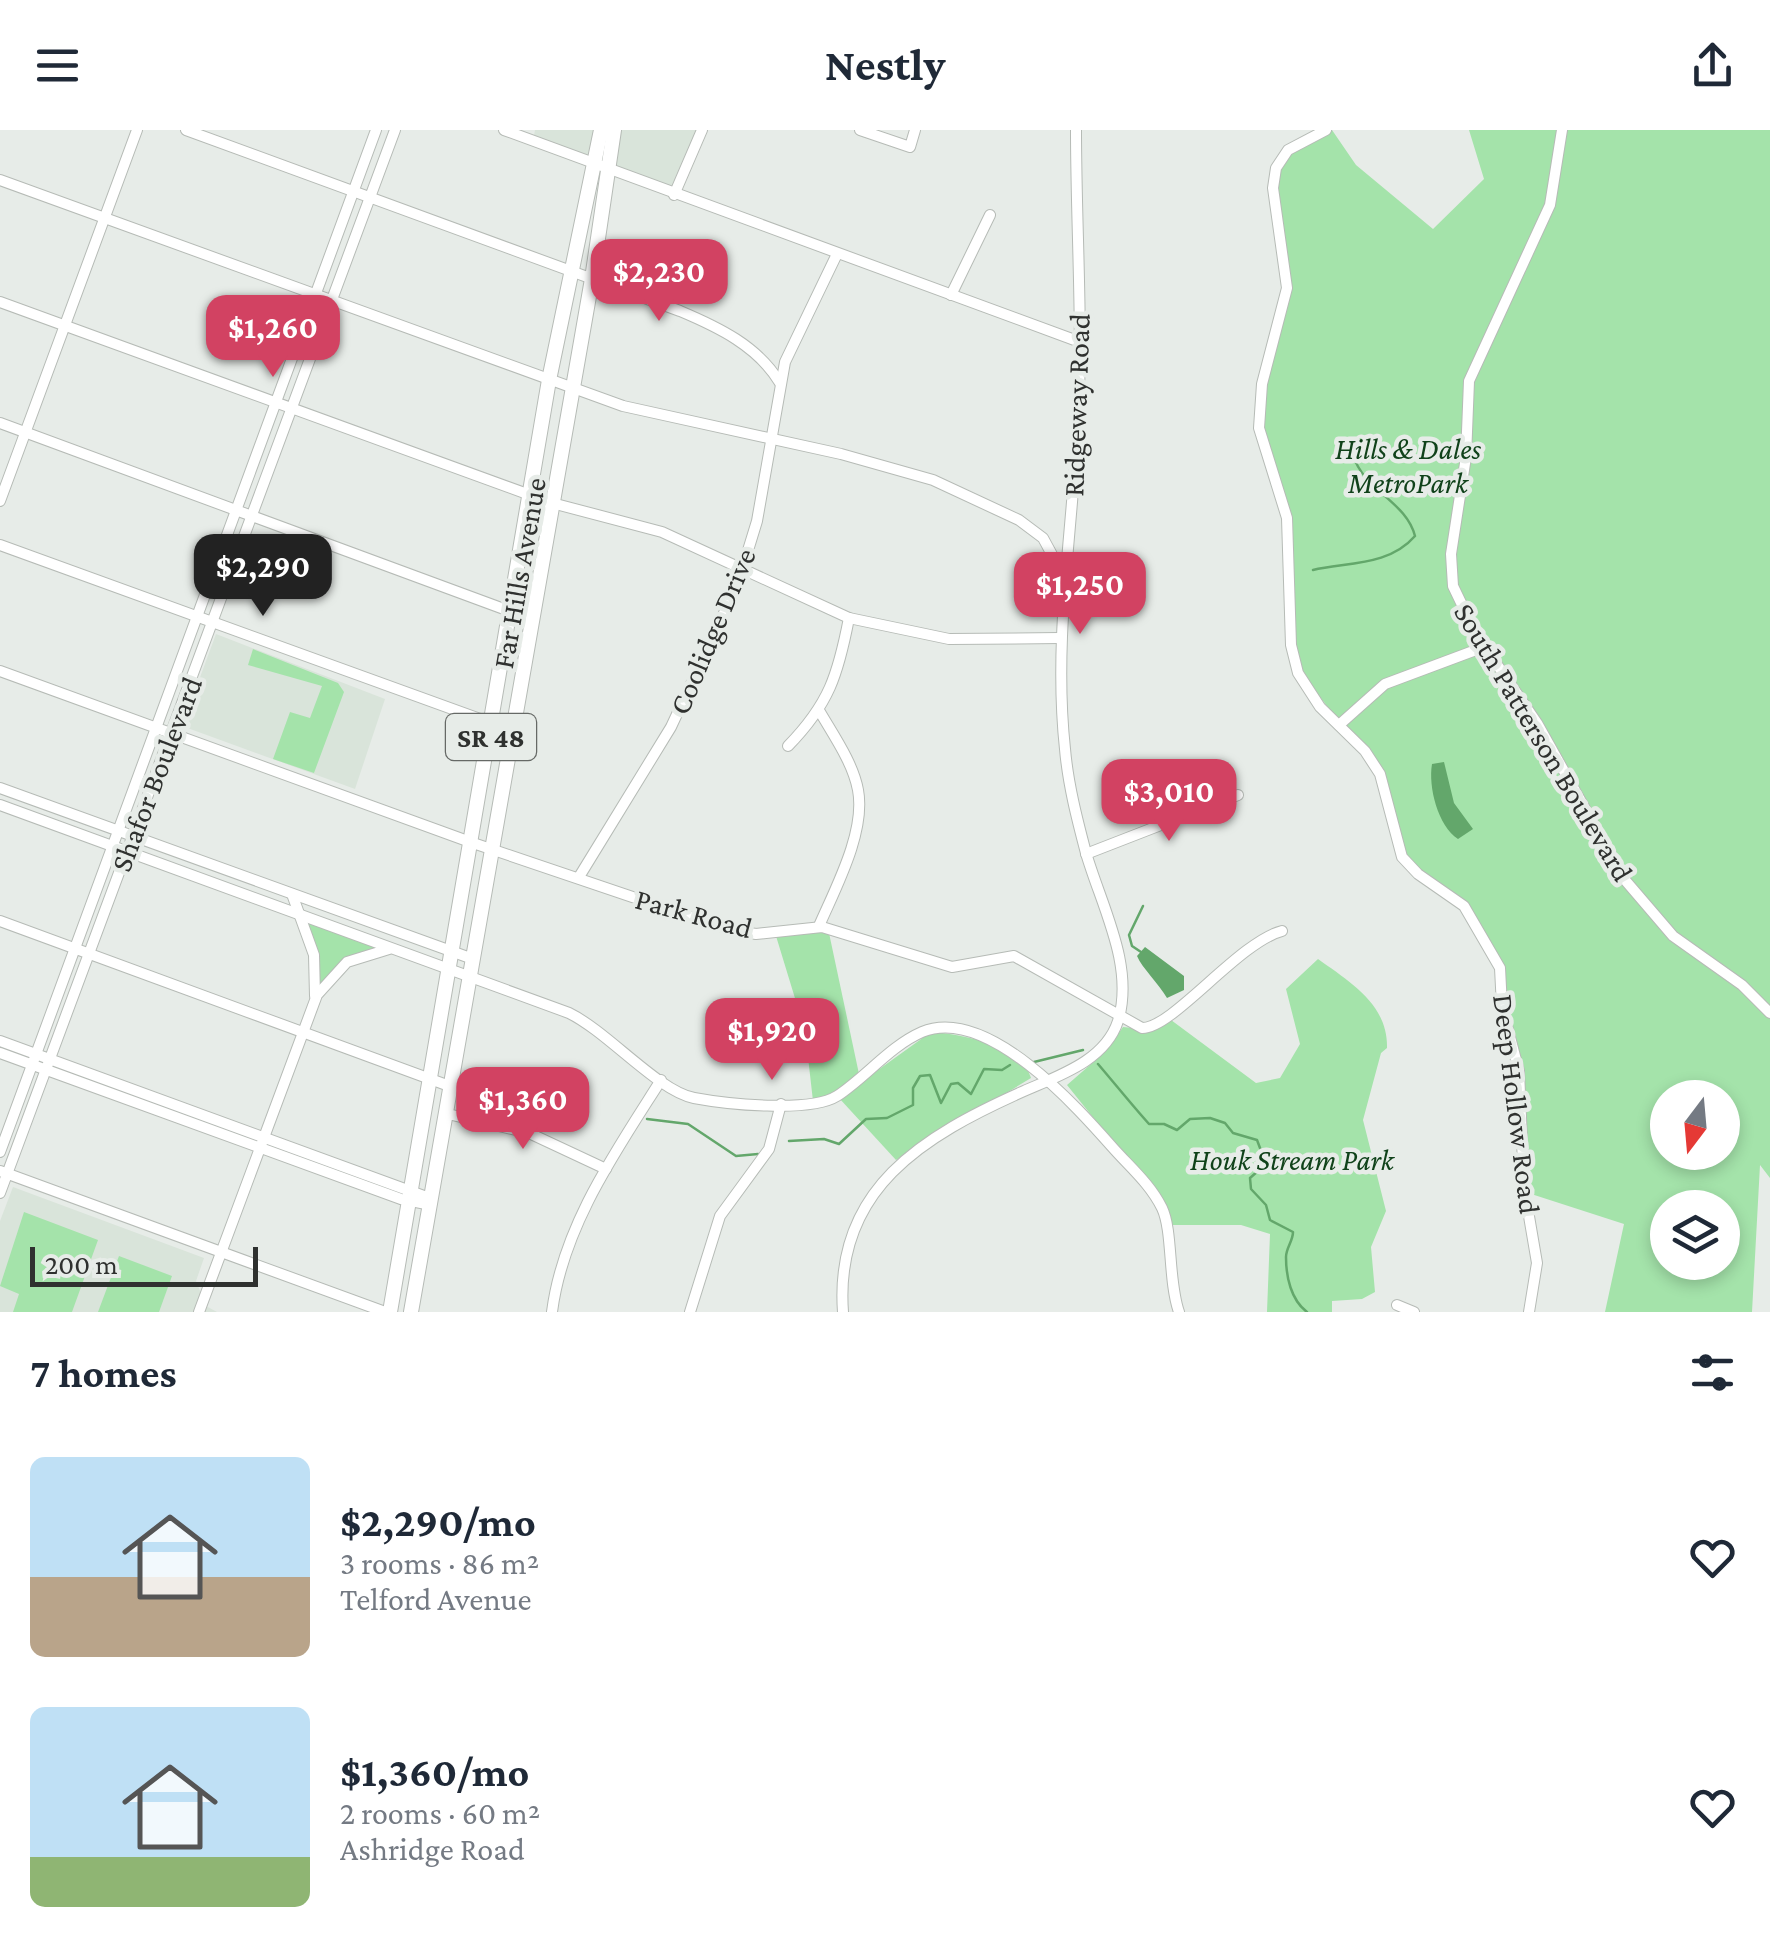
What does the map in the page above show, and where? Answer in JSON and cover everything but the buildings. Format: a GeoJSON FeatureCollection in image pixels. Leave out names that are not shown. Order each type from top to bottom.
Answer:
{"type":"FeatureCollection","features":[{"type":"Feature","properties":{"kind":"main road","name":"Far Hills Avenue"},"geometry":{"type":"LineString","coordinates":[[387,1312],[412,1197],[588,161],[601,130]]}},
{"type":"Feature","properties":{"kind":"main road","name":"Far Hills Avenue"},"geometry":{"type":"LineString","coordinates":[[411,1312],[592,279],[614,130]]}},
{"type":"Feature","properties":{"kind":"street"},"geometry":{"type":"LineString","coordinates":[[0,501],[137,130]]}},
{"type":"Feature","properties":{"kind":"street"},"geometry":{"type":"LineString","coordinates":[[186,130],[700,319],[761,357],[780,383]]}},
{"type":"Feature","properties":{"kind":"street","name":"Shafor Boulevard"},"geometry":{"type":"LineString","coordinates":[[0,1152],[376,130]]}},
{"type":"Feature","properties":{"kind":"street","name":"Shafor Boulevard"},"geometry":{"type":"LineString","coordinates":[[0,1194],[4,1173],[395,130]]}},
{"type":"Feature","properties":{"kind":"street"},"geometry":{"type":"LineString","coordinates":[[504,130],[1080,342]]}},
{"type":"Feature","properties":{"kind":"street"},"geometry":{"type":"LineString","coordinates":[[674,195],[702,130]]}},
{"type":"Feature","properties":{"kind":"street"},"geometry":{"type":"LineString","coordinates":[[860,130],[910,147],[916,130]]}},
{"type":"Feature","properties":{"kind":"street","name":"Ridgeway Road"},"geometry":{"type":"LineString","coordinates":[[1076,130],[1080,342],[1060,638],[1066,756],[1086,854],[1116,943],[1122,990],[1119,1017]]}},
{"type":"Feature","properties":{"kind":"street","name":"Deep Hollow Road"},"geometry":{"type":"LineString","coordinates":[[1326,130],[1288,150],[1276,168],[1273,198],[1287,288],[1262,384],[1258,428],[1287,518],[1295,666],[1320,706],[1380,774],[1402,857],[1418,874],[1464,906],[1500,968],[1502,1007],[1518,1071],[1524,1187],[1534,1230],[1537,1276],[1529,1312]]}},
{"type":"Feature","properties":{"kind":"street","name":"South Patterson Boulevard"},"geometry":{"type":"LineString","coordinates":[[1562,130],[1550,205],[1469,381],[1465,468],[1452,539],[1451,572],[1461,608],[1537,723],[1625,880],[1673,936],[1742,985],[1770,1013]]}},
{"type":"Feature","properties":{"kind":"street"},"geometry":{"type":"LineString","coordinates":[[0,180],[572,388],[672,419],[772,439],[932,480],[1004,511],[1043,538],[1064,581]]}},
{"type":"Feature","properties":{"kind":"street"},"geometry":{"type":"LineString","coordinates":[[951,295],[990,215]]}},
{"type":"Feature","properties":{"kind":"street","name":"Coolidge Drive"},"geometry":{"type":"LineString","coordinates":[[579,877],[671,727],[744,568],[786,359],[837,254]]}},
{"type":"Feature","properties":{"kind":"street"},"geometry":{"type":"LineString","coordinates":[[0,302],[552,503],[662,532],[849,618],[948,639],[1060,638]]}},
{"type":"Feature","properties":{"kind":"street"},"geometry":{"type":"LineString","coordinates":[[761,357],[786,359]]}},
{"type":"Feature","properties":{"kind":"street"},"geometry":{"type":"LineString","coordinates":[[0,424],[532,619]]}},
{"type":"Feature","properties":{"kind":"street"},"geometry":{"type":"LineString","coordinates":[[1043,538],[1069,539]]}},
{"type":"Feature","properties":{"kind":"street"},"geometry":{"type":"LineString","coordinates":[[0,545],[513,731]]}},
{"type":"Feature","properties":{"kind":"street"},"geometry":{"type":"LineString","coordinates":[[788,746],[820,712],[836,676],[849,618]]}},
{"type":"Feature","properties":{"kind":"street"},"geometry":{"type":"LineString","coordinates":[[1339,725],[1384,684],[1484,646]]}},
{"type":"Feature","properties":{"kind":"street","name":"Park Road"},"geometry":{"type":"LineString","coordinates":[[0,670],[473,843],[730,930],[764,933],[819,926],[942,965],[1014,956],[1142,1028],[1155,1027],[1215,972],[1282,931]]}},
{"type":"Feature","properties":{"kind":"street"},"geometry":{"type":"LineString","coordinates":[[819,926],[852,841],[860,800],[855,778],[820,712]]}},
{"type":"Feature","properties":{"kind":"street"},"geometry":{"type":"LineString","coordinates":[[0,788],[292,894],[452,960],[470,976],[586,1022],[661,1080],[696,1098],[812,1104],[836,1096],[913,1037],[932,1029],[953,1030],[997,1044],[1050,1081],[1138,1172],[1163,1209],[1179,1312]]}},
{"type":"Feature","properties":{"kind":"street"},"geometry":{"type":"LineString","coordinates":[[1086,854],[1238,795]]}},
{"type":"Feature","properties":{"kind":"street"},"geometry":{"type":"LineString","coordinates":[[0,805],[389,949],[452,960],[473,959]]}},
{"type":"Feature","properties":{"kind":"street"},"geometry":{"type":"LineString","coordinates":[[198,1312],[313,1002],[314,955],[296,914],[292,894]]}},
{"type":"Feature","properties":{"kind":"street"},"geometry":{"type":"LineString","coordinates":[[0,921],[452,1087]]}},
{"type":"Feature","properties":{"kind":"street"},"geometry":{"type":"LineString","coordinates":[[313,1002],[347,962],[389,949]]}},
{"type":"Feature","properties":{"kind":"street"},"geometry":{"type":"LineString","coordinates":[[844,1312],[847,1243],[859,1213],[880,1183],[909,1156],[954,1128],[1050,1081],[1096,1052],[1114,1032],[1119,1017]]}},
{"type":"Feature","properties":{"kind":"street"},"geometry":{"type":"LineString","coordinates":[[0,1040],[48,1064],[431,1202]]}},
{"type":"Feature","properties":{"kind":"street"},"geometry":{"type":"LineString","coordinates":[[0,1053],[35,1059]]}},
{"type":"Feature","properties":{"kind":"street"},"geometry":{"type":"LineString","coordinates":[[552,1312],[571,1242],[606,1170],[661,1080]]}},
{"type":"Feature","properties":{"kind":"street"},"geometry":{"type":"LineString","coordinates":[[690,1312],[720,1216],[769,1149],[781,1104]]}},
{"type":"Feature","properties":{"kind":"street"},"geometry":{"type":"LineString","coordinates":[[448,1114],[529,1133],[606,1170]]}},
{"type":"Feature","properties":{"kind":"street"},"geometry":{"type":"LineString","coordinates":[[4,1173],[387,1312]]}},
{"type":"Feature","properties":{"kind":"street"},"geometry":{"type":"LineString","coordinates":[[1397,1305],[1414,1312]]}},
{"type":"Feature","properties":{"kind":"shaded area"},"geometry":{"type":"Polygon","coordinates":[[[535,130],[703,130],[674,195],[533,141],[535,130]]]}},
{"type":"Feature","properties":{"kind":"shaded area"},"geometry":{"type":"Polygon","coordinates":[[[216,634],[385,699],[355,789],[182,726],[216,634]]]}},
{"type":"Feature","properties":{"kind":"shaded area"},"geometry":{"type":"Polygon","coordinates":[[[1444,762],[1454,803],[1473,829],[1458,839],[1440,816],[1433,794],[1432,764],[1444,762]]]}},
{"type":"Feature","properties":{"kind":"shaded area"},"geometry":{"type":"Polygon","coordinates":[[[1145,947],[1184,976],[1184,990],[1167,998],[1137,956],[1145,947]]]}},
{"type":"Feature","properties":{"kind":"shaded area"},"geometry":{"type":"Polygon","coordinates":[[[13,1187],[204,1258],[196,1281],[206,1306],[217,1312],[0,1312],[0,1221],[13,1187]]]}},
{"type":"Feature","properties":{"kind":"green space","name":"Hills & Dales MetroPark"},"geometry":{"type":"Polygon","coordinates":[[[1326,130],[1332,130],[1356,165],[1433,229],[1484,179],[1469,130],[1770,130],[1770,1178],[1760,1165],[1752,1312],[1605,1312],[1624,1224],[1525,1192],[1519,1071],[1502,982],[1464,906],[1409,867],[1380,774],[1295,665],[1289,535],[1258,411],[1287,288],[1275,213],[1281,158],[1326,130]]]}},
{"type":"Feature","properties":{"kind":"green space"},"geometry":{"type":"Polygon","coordinates":[[[253,649],[338,683],[344,692],[314,773],[273,759],[290,712],[310,718],[322,686],[248,665],[253,649]]]}},
{"type":"Feature","properties":{"kind":"green space"},"geometry":{"type":"Polygon","coordinates":[[[296,915],[378,945],[376,952],[367,953],[320,990],[296,915]]]}},
{"type":"Feature","properties":{"kind":"green space"},"geometry":{"type":"Polygon","coordinates":[[[811,931],[829,933],[859,1074],[841,1089],[813,1101],[805,1031],[776,936],[811,931]]]}},
{"type":"Feature","properties":{"kind":"green space","name":"Houk Stream Park"},"geometry":{"type":"Polygon","coordinates":[[[1318,959],[1365,996],[1386,1032],[1387,1048],[1381,1053],[1363,1120],[1386,1211],[1371,1247],[1375,1292],[1362,1299],[1332,1301],[1332,1312],[1267,1312],[1270,1234],[1241,1225],[1170,1225],[1112,1141],[1067,1085],[1106,1051],[1123,1027],[1154,1030],[1171,1020],[1256,1083],[1280,1078],[1300,1044],[1286,989],[1318,959]]]}},
{"type":"Feature","properties":{"kind":"green space"},"geometry":{"type":"Polygon","coordinates":[[[931,1032],[958,1035],[1003,1049],[1025,1067],[1031,1078],[896,1160],[839,1098],[931,1032]]]}},
{"type":"Feature","properties":{"kind":"green space"},"geometry":{"type":"Polygon","coordinates":[[[24,1212],[98,1240],[72,1312],[13,1312],[19,1294],[0,1286],[24,1212]]]}},
{"type":"Feature","properties":{"kind":"green space"},"geometry":{"type":"Polygon","coordinates":[[[119,1256],[172,1276],[159,1312],[98,1312],[119,1256]]]}},
{"type":"Feature","properties":{"kind":"waterway"},"geometry":{"type":"LineString","coordinates":[[1313,570],[1381,558],[1415,536],[1403,514],[1366,478],[1353,455]]}},
{"type":"Feature","properties":{"kind":"waterway"},"geometry":{"type":"LineString","coordinates":[[1141,952],[1132,946],[1129,935],[1143,906]]}},
{"type":"Feature","properties":{"kind":"waterway"},"geometry":{"type":"LineString","coordinates":[[1034,1062],[1083,1050]]}},
{"type":"Feature","properties":{"kind":"waterway"},"geometry":{"type":"LineString","coordinates":[[1098,1064],[1149,1124],[1164,1124],[1177,1130],[1190,1119],[1210,1118],[1225,1123],[1233,1133],[1257,1140],[1266,1164],[1250,1178],[1251,1189],[1266,1205],[1270,1220],[1293,1232],[1286,1254],[1287,1272],[1293,1295],[1307,1312]]}},
{"type":"Feature","properties":{"kind":"waterway"},"geometry":{"type":"LineString","coordinates":[[789,1141],[824,1139],[839,1144],[866,1119],[887,1118],[913,1105],[913,1088],[920,1076],[930,1075],[941,1103],[951,1084],[958,1083],[971,1094],[984,1069],[1002,1070],[1010,1065]]}},
{"type":"Feature","properties":{"kind":"waterway"},"geometry":{"type":"LineString","coordinates":[[647,1119],[688,1124],[736,1156],[758,1154]]}}]}
